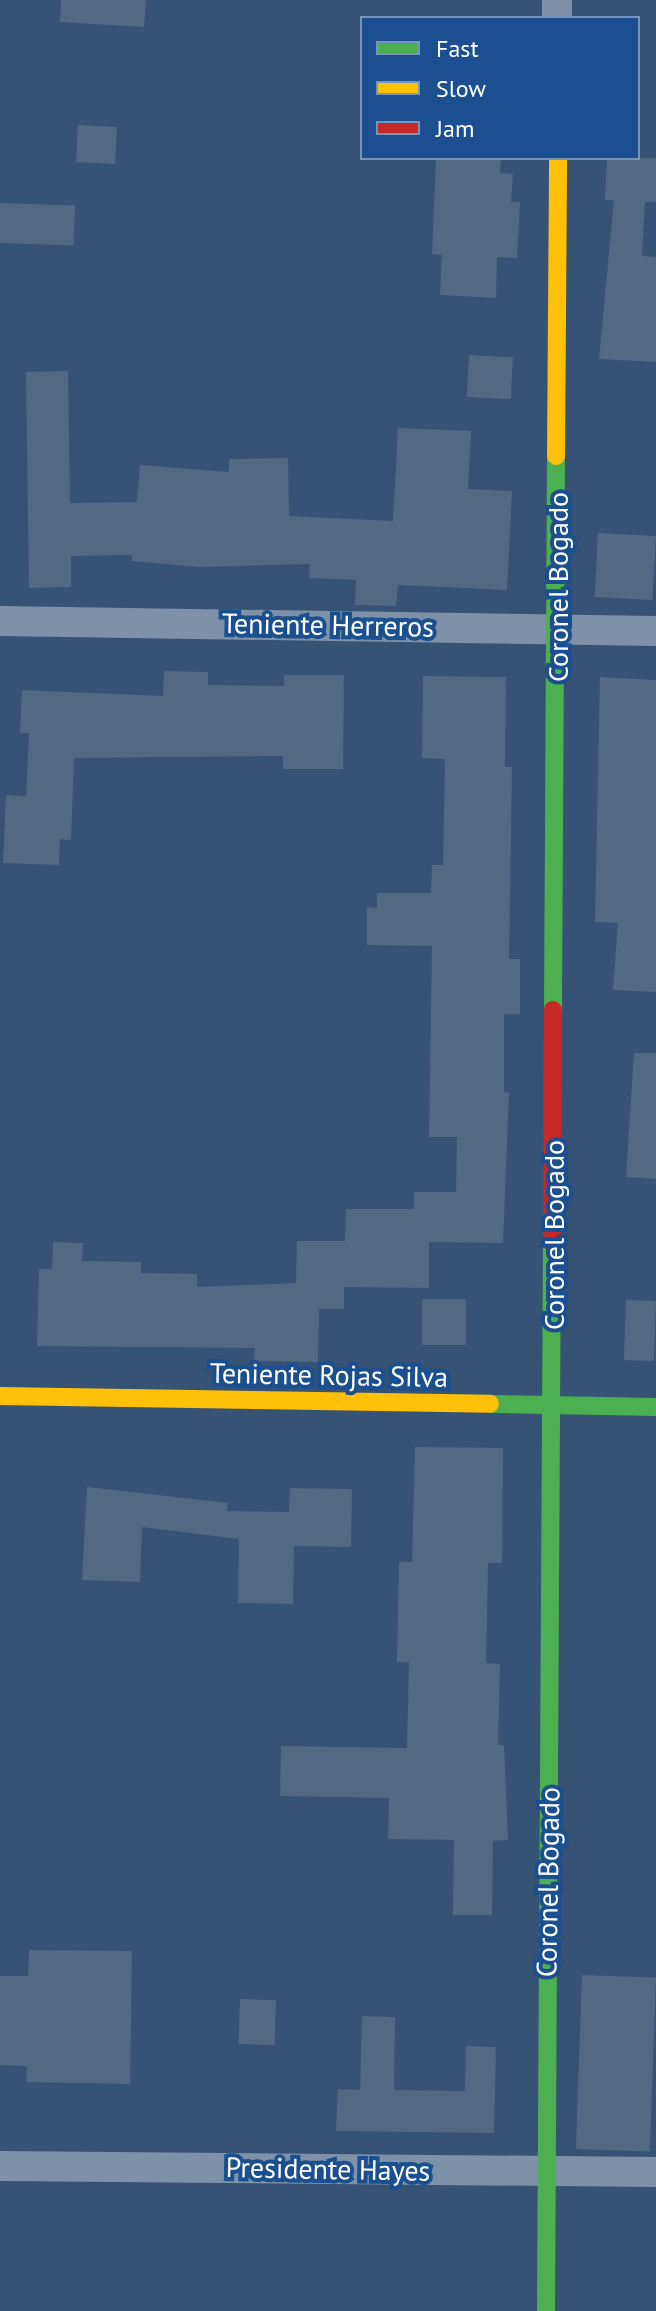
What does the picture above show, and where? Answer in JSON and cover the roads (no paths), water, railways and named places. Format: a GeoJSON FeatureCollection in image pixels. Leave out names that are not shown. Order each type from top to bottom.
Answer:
{"type":"FeatureCollection","features":[{"type":"Feature","properties":{"kind":"street","name":"Coronel Bogado"},"geometry":{"type":"LineString","coordinates":[[546,2311],[558,629],[558,160]]}},
{"type":"Feature","properties":{"kind":"street","name":"Teniente Herreros"},"geometry":{"type":"LineString","coordinates":[[0,621],[656,631]]}},
{"type":"Feature","properties":{"kind":"street","name":"Teniente Rojas Silva"},"geometry":{"type":"LineString","coordinates":[[0,1396],[656,1407]]}},
{"type":"Feature","properties":{"kind":"street","name":"Presidente Hayes"},"geometry":{"type":"LineString","coordinates":[[0,2166],[656,2172]]}}]}
